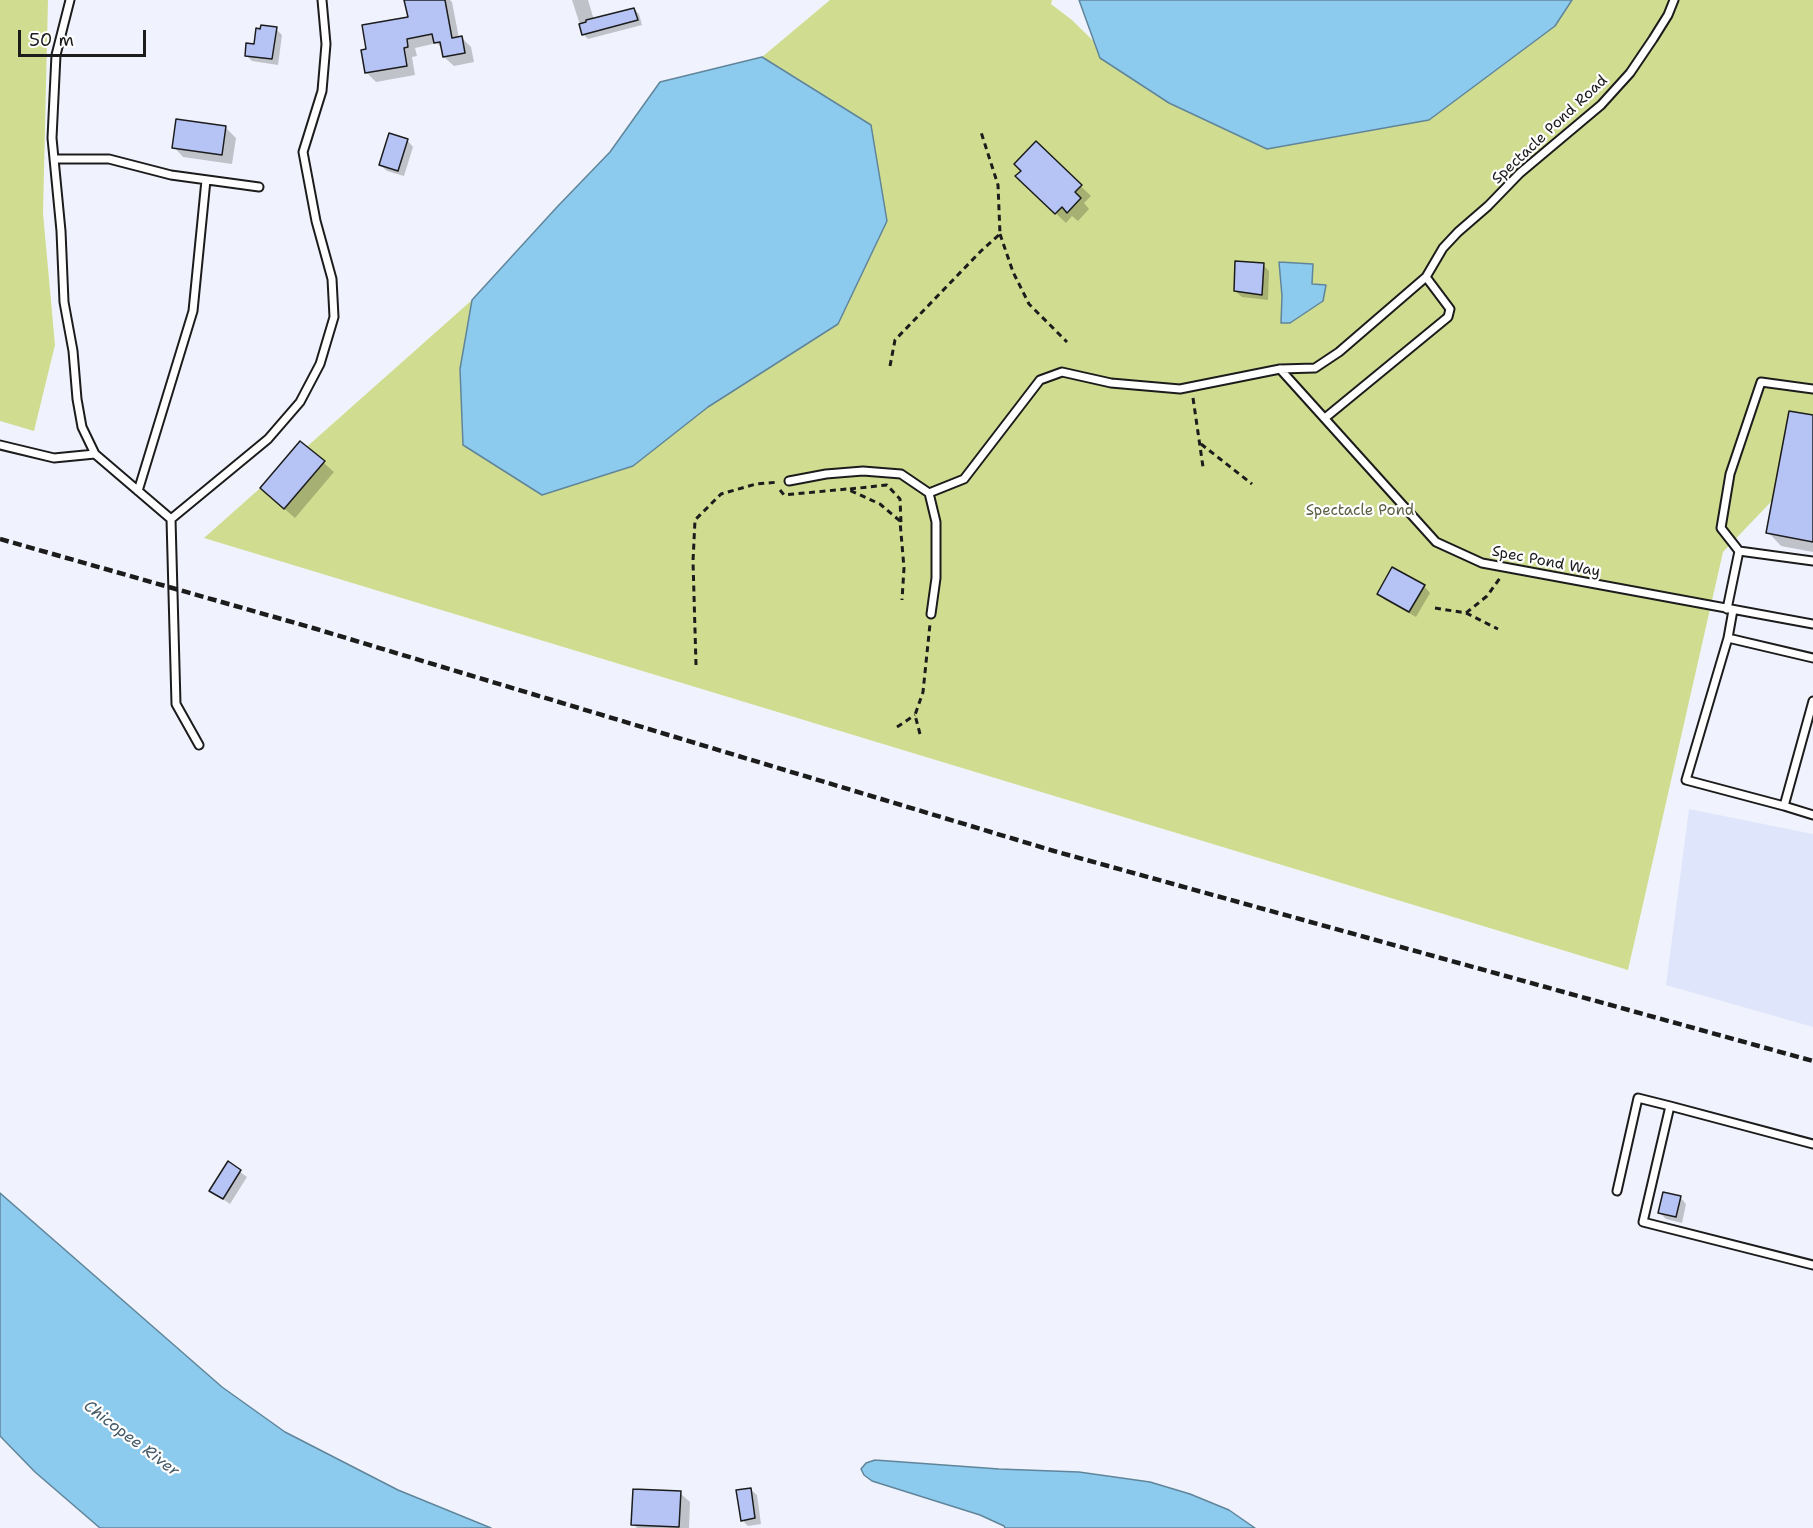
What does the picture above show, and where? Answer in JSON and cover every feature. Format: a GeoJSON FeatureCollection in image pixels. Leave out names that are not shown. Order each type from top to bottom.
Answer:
{"type":"FeatureCollection","features":[{"type":"Feature","properties":{"kind":"lane"},"geometry":{"type":"LineString","coordinates":[[70,0],[56,56],[52,138],[61,231],[64,302],[73,351],[77,399],[82,427],[95,454],[171,519],[176,704],[199,746]]}},
{"type":"Feature","properties":{"kind":"lane"},"geometry":{"type":"LineString","coordinates":[[171,519],[268,439],[300,402],[320,364],[334,317],[332,279],[316,221],[303,152],[322,91],[326,44],[322,0]]}},
{"type":"Feature","properties":{"kind":"lane","name":"Spectacle Pond Road"},"geometry":{"type":"LineString","coordinates":[[929,493],[964,479],[1040,380],[1062,372],[1111,382],[1180,389],[1280,369],[1315,368],[1339,352],[1426,277],[1443,248],[1520,173],[1601,105],[1630,73],[1668,15],[1674,0]]}},
{"type":"Feature","properties":{"kind":"lane"},"geometry":{"type":"LineString","coordinates":[[54,159],[110,159],[171,175],[260,187]]}},
{"type":"Feature","properties":{"kind":"lane"},"geometry":{"type":"LineString","coordinates":[[138,491],[193,311],[206,180]]}},
{"type":"Feature","properties":{"kind":"lane"},"geometry":{"type":"LineString","coordinates":[[1325,418],[1448,317],[1450,309],[1426,277]]}},
{"type":"Feature","properties":{"kind":"lane","name":"Spec Pond Way"},"geometry":{"type":"LineString","coordinates":[[1280,369],[1436,542],[1482,563],[1813,624]]}},
{"type":"Feature","properties":{"kind":"lane"},"geometry":{"type":"LineString","coordinates":[[1813,389],[1761,382],[1730,474],[1721,528],[1739,551],[1813,561]]}},
{"type":"Feature","properties":{"kind":"lane"},"geometry":{"type":"LineString","coordinates":[[0,445],[54,458],[95,454]]}},
{"type":"Feature","properties":{"kind":"lane"},"geometry":{"type":"LineString","coordinates":[[789,481],[826,474],[864,471],[892,473],[901,474],[929,493],[936,522],[936,578],[931,614]]}},
{"type":"Feature","properties":{"kind":"lane"},"geometry":{"type":"LineString","coordinates":[[1739,551],[1728,638],[1686,780],[1813,815]]}},
{"type":"Feature","properties":{"kind":"lane"},"geometry":{"type":"LineString","coordinates":[[1728,638],[1813,658]]}},
{"type":"Feature","properties":{"kind":"lane"},"geometry":{"type":"LineString","coordinates":[[1784,806],[1813,701]]}},
{"type":"Feature","properties":{"kind":"lane"},"geometry":{"type":"LineString","coordinates":[[1617,1191],[1638,1098],[1813,1144]]}},
{"type":"Feature","properties":{"kind":"lane"},"geometry":{"type":"LineString","coordinates":[[1670,1106],[1643,1222],[1813,1265]]}},
{"type":"Feature","properties":{"kind":"path"},"geometry":{"type":"LineString","coordinates":[[981,132],[998,185],[1000,234],[1013,272],[1029,304],[1067,342]]}},
{"type":"Feature","properties":{"kind":"path"},"geometry":{"type":"LineString","coordinates":[[890,366],[895,340],[1000,234]]}},
{"type":"Feature","properties":{"kind":"path"},"geometry":{"type":"LineString","coordinates":[[1192,387],[1203,467]]}},
{"type":"Feature","properties":{"kind":"path"},"geometry":{"type":"LineString","coordinates":[[1200,443],[1252,484]]}},
{"type":"Feature","properties":{"kind":"path"},"geometry":{"type":"LineString","coordinates":[[696,665],[693,561],[695,520],[721,495],[756,484],[789,481]]}},
{"type":"Feature","properties":{"kind":"path"},"geometry":{"type":"LineString","coordinates":[[775,482],[784,495],[887,485],[900,499],[901,533]]}},
{"type":"Feature","properties":{"kind":"path"},"geometry":{"type":"LineString","coordinates":[[847,489],[880,504],[900,521],[904,568],[902,600]]}},
{"type":"Feature","properties":{"kind":"path"},"geometry":{"type":"LineString","coordinates":[[1466,613],[1478,605],[1495,586],[1502,567]]}},
{"type":"Feature","properties":{"kind":"path"},"geometry":{"type":"LineString","coordinates":[[1435,608],[1466,613],[1498,629]]}},
{"type":"Feature","properties":{"kind":"path"},"geometry":{"type":"LineString","coordinates":[[920,734],[915,715],[923,692],[931,614]]}},
{"type":"Feature","properties":{"kind":"path"},"geometry":{"type":"LineString","coordinates":[[897,727],[915,715]]}},
{"type":"Feature","properties":{"kind":"shaded area"},"geometry":{"type":"Polygon","coordinates":[[[1689,809],[1813,834],[1813,1027],[1666,985],[1689,809]]]}},
{"type":"Feature","properties":{"kind":"green space"},"geometry":{"type":"Polygon","coordinates":[[[0,0],[48,0],[43,213],[55,345],[34,431],[0,421],[0,0]]]}},
{"type":"Feature","properties":{"kind":"green space","name":"Spectacle Pond"},"geometry":{"type":"Polygon","coordinates":[[[830,0],[1052,0],[1051,4],[1072,20],[1130,77],[1429,120],[1531,44],[1571,0],[1813,0],[1813,458],[1723,552],[1628,970],[204,538],[472,300],[463,444],[659,445],[708,407],[871,125],[762,57],[830,0]]]}},
{"type":"Feature","properties":{"kind":"water"},"geometry":{"type":"Polygon","coordinates":[[[1079,0],[1572,0],[1555,26],[1429,120],[1267,149],[1169,103],[1100,58],[1079,0]]]}},
{"type":"Feature","properties":{"kind":"water"},"geometry":{"type":"Polygon","coordinates":[[[762,57],[871,125],[887,221],[838,324],[708,407],[633,466],[542,495],[463,445],[460,369],[472,300],[610,152],[660,82],[762,57]]]}},
{"type":"Feature","properties":{"kind":"water"},"geometry":{"type":"Polygon","coordinates":[[[1279,262],[1313,264],[1312,284],[1326,285],[1323,301],[1290,323],[1281,323],[1282,296],[1279,262]]]}},
{"type":"Feature","properties":{"kind":"water","name":"Chicopee River"},"geometry":{"type":"Polygon","coordinates":[[[0,1193],[222,1387],[285,1432],[398,1490],[491,1528],[100,1528],[35,1472],[0,1436],[0,1193]]]}},
{"type":"Feature","properties":{"kind":"water"},"geometry":{"type":"Polygon","coordinates":[[[875,1460],[1079,1472],[1150,1482],[1190,1494],[1229,1510],[1255,1528],[1005,1528],[980,1515],[872,1481],[864,1475],[861,1469],[866,1463],[875,1460]]]}},
{"type":"Feature","properties":{"kind":"building"},"geometry":{"type":"Polygon","coordinates":[[[404,0],[445,0],[452,38],[462,36],[465,53],[443,57],[440,42],[434,43],[432,34],[407,39],[408,47],[404,48],[407,66],[365,73],[361,50],[366,49],[362,25],[408,17],[404,0]]]}},
{"type":"Feature","properties":{"kind":"building"},"geometry":{"type":"Polygon","coordinates":[[[634,8],[638,20],[582,35],[579,24],[586,20],[634,8]]]}},
{"type":"Feature","properties":{"kind":"building"},"geometry":{"type":"Polygon","coordinates":[[[261,25],[277,27],[272,59],[245,56],[246,43],[254,44],[256,28],[260,29],[261,25]]]}},
{"type":"Feature","properties":{"kind":"building"},"geometry":{"type":"Polygon","coordinates":[[[176,119],[226,126],[222,155],[172,148],[176,119]]]}},
{"type":"Feature","properties":{"kind":"building"},"geometry":{"type":"Polygon","coordinates":[[[389,133],[408,139],[398,171],[379,165],[389,133]]]}},
{"type":"Feature","properties":{"kind":"building"},"geometry":{"type":"Polygon","coordinates":[[[1036,141],[1082,185],[1075,192],[1081,198],[1067,213],[1062,207],[1055,214],[1015,176],[1021,171],[1014,164],[1036,141]]]}},
{"type":"Feature","properties":{"kind":"building"},"geometry":{"type":"Polygon","coordinates":[[[1235,261],[1264,263],[1262,295],[1234,291],[1235,261]]]}},
{"type":"Feature","properties":{"kind":"building"},"geometry":{"type":"Polygon","coordinates":[[[1789,411],[1813,415],[1813,542],[1766,533],[1789,411]]]}},
{"type":"Feature","properties":{"kind":"building"},"geometry":{"type":"Polygon","coordinates":[[[300,441],[325,461],[284,509],[260,488],[300,441]]]}},
{"type":"Feature","properties":{"kind":"building"},"geometry":{"type":"Polygon","coordinates":[[[1392,567],[1425,585],[1409,612],[1377,594],[1392,567]]]}},
{"type":"Feature","properties":{"kind":"building"},"geometry":{"type":"Polygon","coordinates":[[[228,1161],[241,1170],[223,1199],[209,1191],[228,1161]]]}},
{"type":"Feature","properties":{"kind":"building"},"geometry":{"type":"Polygon","coordinates":[[[1663,1192],[1681,1196],[1676,1217],[1658,1213],[1663,1192]]]}},
{"type":"Feature","properties":{"kind":"building"},"geometry":{"type":"Polygon","coordinates":[[[751,1488],[755,1518],[741,1521],[736,1490],[751,1488]]]}},
{"type":"Feature","properties":{"kind":"building"},"geometry":{"type":"Polygon","coordinates":[[[633,1489],[681,1491],[679,1527],[631,1525],[633,1489]]]}},
{"type":"Feature","properties":{"kind":"railway"},"geometry":{"type":"LineString","coordinates":[[0,539],[313,628],[1054,851],[1813,1061]]}}]}
